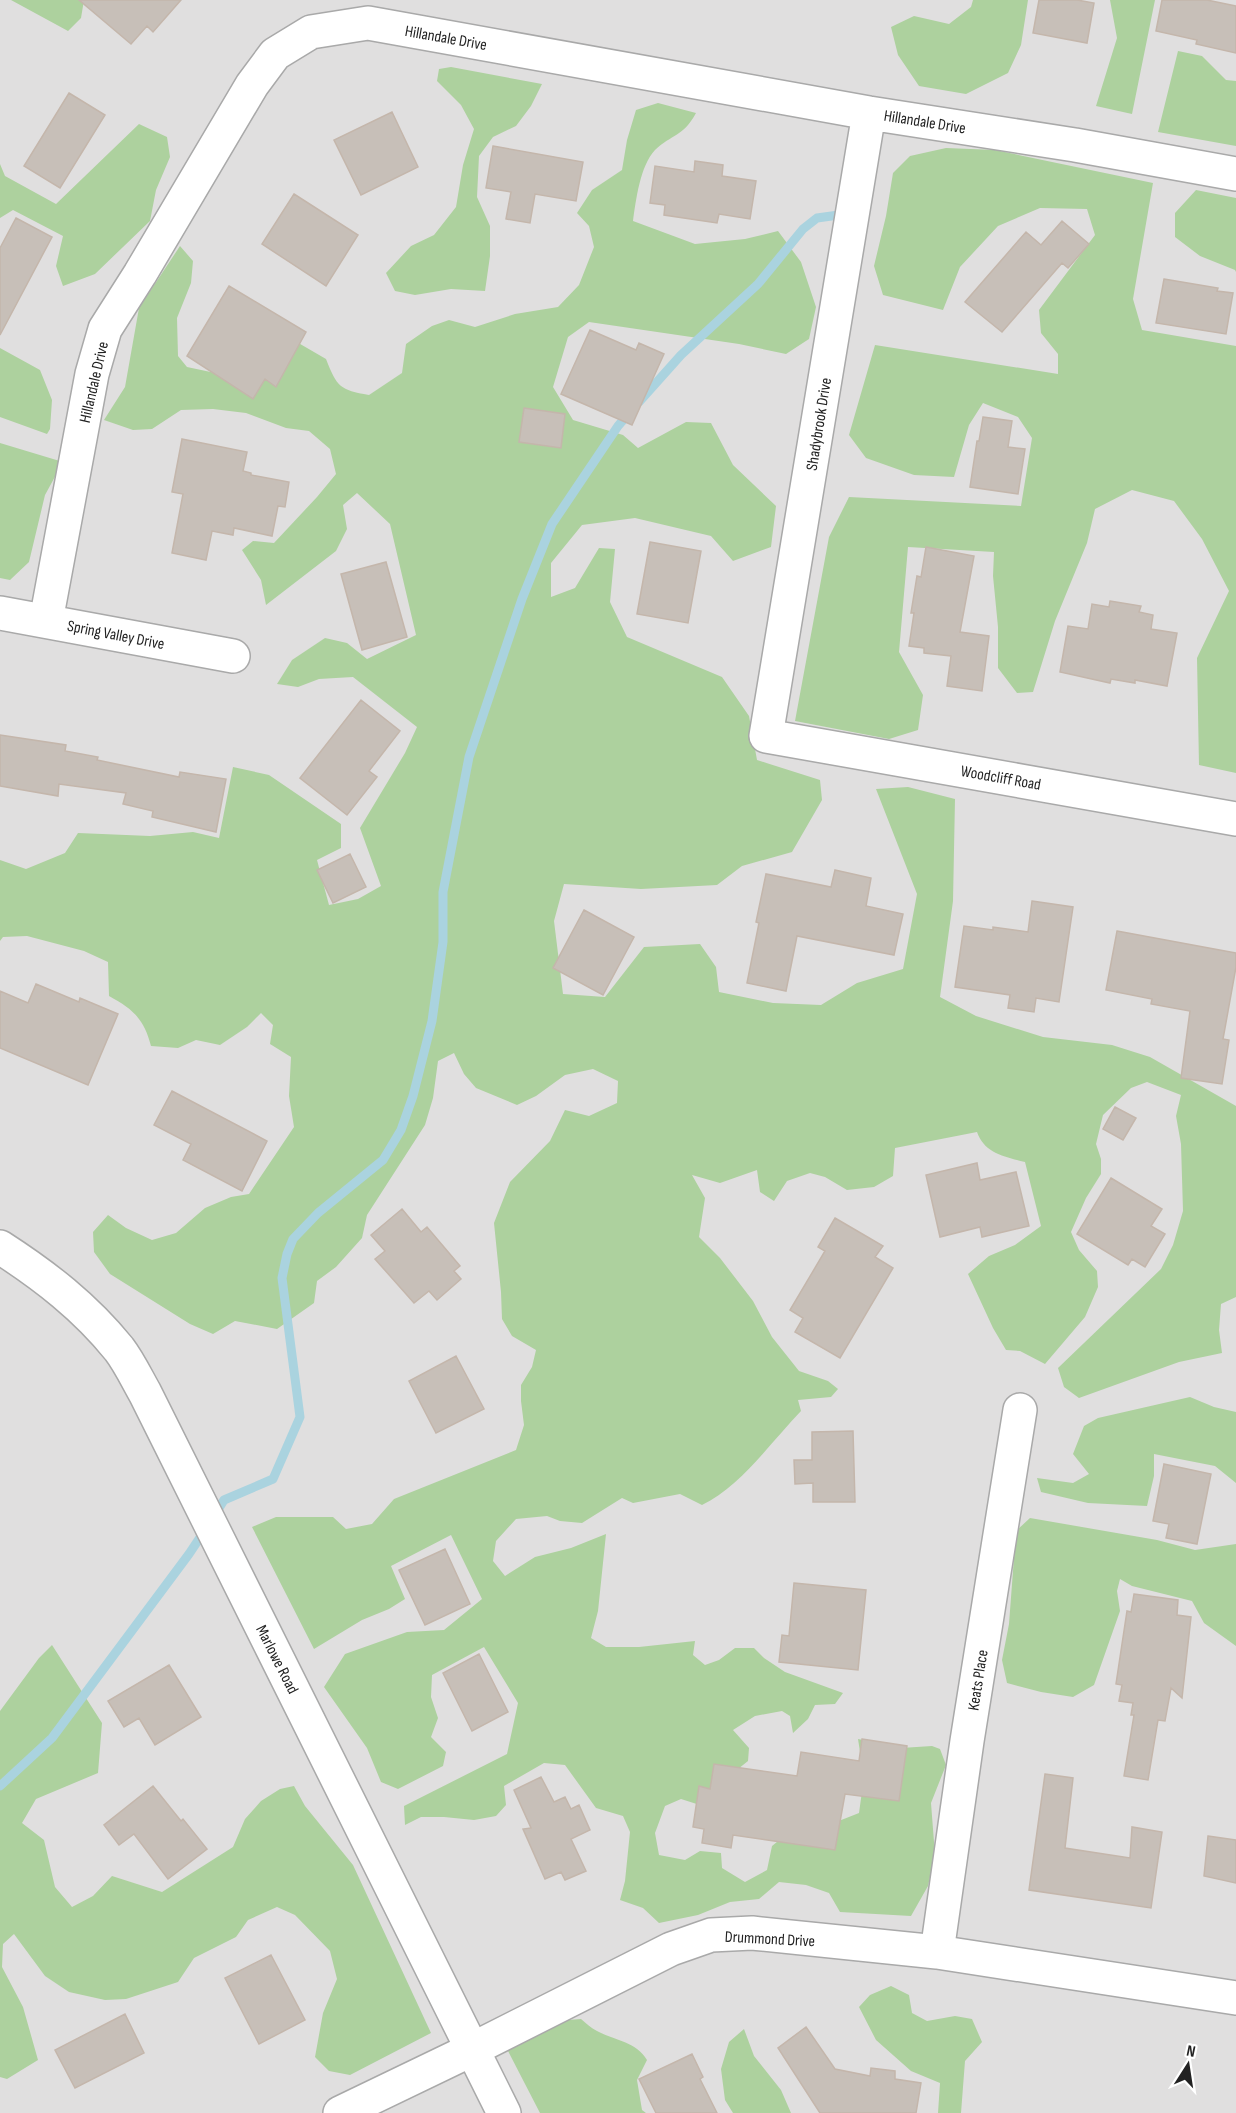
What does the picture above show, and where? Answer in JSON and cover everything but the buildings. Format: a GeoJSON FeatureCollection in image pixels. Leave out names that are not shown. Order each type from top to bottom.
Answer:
{"type":"FeatureCollection","features":[{"type":"Feature","properties":{"kind":"street","name":"Hillandale Drive"},"geometry":{"type":"LineString","coordinates":[[46,621],[92,374],[105,329],[252,85],[275,54],[311,32],[368,23],[870,113],[1075,145],[1236,174]]}},
{"type":"Feature","properties":{"kind":"street","name":"Shadybrook Drive"},"geometry":{"type":"LineString","coordinates":[[766,736],[870,113]]}},
{"type":"Feature","properties":{"kind":"street","name":"Spring Valley Drive"},"geometry":{"type":"LineString","coordinates":[[0,613],[233,656]]}},
{"type":"Feature","properties":{"kind":"street","name":"Woodcliff Road"},"geometry":{"type":"LineString","coordinates":[[766,736],[1236,819]]}},
{"type":"Feature","properties":{"kind":"street","name":"Marlowe Road"},"geometry":{"type":"LineString","coordinates":[[0,1247],[38,1270],[73,1301],[120,1350],[150,1402],[504,2113]]}},
{"type":"Feature","properties":{"kind":"street","name":"Keats Place"},"geometry":{"type":"LineString","coordinates":[[937,1952],[965,1753],[1020,1410]]}},
{"type":"Feature","properties":{"kind":"street","name":"Drummond Drive"},"geometry":{"type":"LineString","coordinates":[[340,2113],[671,1949],[711,1935],[752,1933],[937,1952],[1236,1998]]}},
{"type":"Feature","properties":{"kind":"shaded area"},"geometry":{"type":"Polygon","coordinates":[[[0,0],[1236,0],[1236,2113],[0,2113],[0,0]]]}},
{"type":"Feature","properties":{"kind":"green space"},"geometry":{"type":"Polygon","coordinates":[[[11,0],[84,0],[81,18],[68,31],[11,0]]]}},
{"type":"Feature","properties":{"kind":"green space"},"geometry":{"type":"Polygon","coordinates":[[[973,0],[1028,0],[1021,45],[1008,73],[966,94],[919,86],[898,55],[891,27],[914,16],[949,24],[971,7],[973,0]]]}},
{"type":"Feature","properties":{"kind":"green space"},"geometry":{"type":"Polygon","coordinates":[[[1110,0],[1155,0],[1132,114],[1096,106],[1117,38],[1110,0]]]}},
{"type":"Feature","properties":{"kind":"green space"},"geometry":{"type":"Polygon","coordinates":[[[1178,51],[1202,56],[1226,80],[1236,81],[1236,146],[1158,132],[1178,51]]]}},
{"type":"Feature","properties":{"kind":"green space"},"geometry":{"type":"Polygon","coordinates":[[[451,67],[542,84],[531,106],[516,126],[493,137],[479,156],[477,197],[490,226],[490,256],[485,291],[451,289],[415,295],[395,291],[386,273],[411,246],[434,235],[456,207],[463,165],[474,129],[461,105],[437,81],[439,69],[451,67]]]}},
{"type":"Feature","properties":{"kind":"green space"},"geometry":{"type":"Polygon","coordinates":[[[658,103],[696,113],[686,127],[655,150],[650,157],[640,184],[633,221],[695,244],[745,239],[778,231],[801,262],[816,307],[809,339],[786,354],[739,344],[589,322],[568,337],[553,387],[573,420],[623,435],[638,448],[686,422],[711,423],[733,465],[776,506],[771,547],[733,561],[711,536],[635,518],[582,525],[551,563],[551,597],[575,588],[599,548],[615,549],[610,602],[627,637],[722,677],[749,716],[757,760],[820,780],[822,800],[792,852],[742,866],[717,885],[641,889],[564,884],[554,921],[563,994],[605,997],[644,947],[700,944],[716,967],[719,992],[773,1003],[821,1005],[857,983],[903,969],[917,894],[876,789],[908,787],[955,799],[953,901],[940,997],[976,1016],[1043,1037],[1112,1045],[1150,1057],[1236,1106],[1236,1297],[1221,1304],[1219,1330],[1222,1353],[1179,1362],[1079,1398],[1064,1387],[1058,1368],[1161,1269],[1173,1245],[1183,1211],[1181,1144],[1176,1116],[1181,1095],[1147,1082],[1131,1088],[1103,1115],[1096,1144],[1101,1159],[1101,1174],[1086,1198],[1071,1232],[1079,1250],[1097,1271],[1098,1287],[1085,1317],[1045,1364],[1020,1351],[1006,1350],[968,1274],[989,1256],[1015,1245],[1041,1226],[1025,1162],[996,1153],[985,1145],[977,1132],[895,1148],[893,1176],[874,1187],[847,1190],[825,1177],[810,1173],[787,1181],[774,1201],[760,1192],[757,1170],[720,1183],[692,1175],[705,1198],[699,1237],[720,1258],[753,1301],[772,1337],[799,1371],[828,1381],[838,1389],[831,1397],[798,1400],[801,1411],[754,1463],[729,1487],[702,1505],[680,1494],[633,1503],[622,1498],[582,1523],[560,1521],[547,1516],[516,1519],[496,1541],[493,1561],[505,1576],[535,1557],[571,1548],[606,1534],[598,1611],[591,1638],[606,1647],[639,1647],[695,1641],[693,1655],[705,1665],[719,1660],[735,1648],[754,1648],[785,1672],[843,1693],[835,1704],[815,1705],[808,1719],[793,1733],[790,1716],[782,1711],[755,1716],[733,1730],[749,1748],[748,1761],[728,1777],[703,1806],[681,1799],[665,1806],[655,1833],[659,1855],[685,1860],[700,1851],[721,1853],[722,1868],[745,1882],[767,1870],[772,1846],[788,1833],[821,1828],[859,1813],[864,1777],[858,1739],[901,1748],[932,1746],[940,1749],[946,1765],[931,1803],[935,1855],[928,1886],[911,1916],[840,1912],[829,1893],[806,1885],[779,1882],[759,1899],[730,1902],[698,1915],[659,1923],[643,1908],[620,1900],[625,1881],[630,1832],[623,1816],[596,1808],[565,1765],[544,1763],[504,1786],[506,1805],[496,1816],[474,1820],[421,1817],[405,1825],[404,1806],[507,1754],[518,1703],[484,1647],[432,1675],[431,1697],[438,1718],[431,1737],[446,1752],[443,1766],[398,1789],[381,1782],[367,1748],[324,1687],[345,1654],[407,1632],[444,1630],[482,1599],[451,1535],[391,1566],[405,1599],[389,1609],[362,1620],[314,1649],[252,1527],[276,1517],[333,1517],[346,1529],[372,1524],[394,1499],[516,1450],[524,1425],[521,1385],[532,1367],[536,1350],[512,1336],[502,1319],[494,1223],[510,1182],[550,1141],[565,1110],[589,1116],[617,1103],[618,1081],[593,1069],[565,1075],[536,1096],[517,1105],[476,1088],[464,1074],[454,1053],[438,1061],[433,1098],[425,1125],[367,1215],[362,1238],[336,1267],[317,1281],[314,1303],[277,1329],[235,1321],[213,1334],[190,1324],[110,1274],[94,1252],[93,1232],[108,1215],[126,1228],[152,1240],[176,1233],[205,1208],[231,1197],[249,1194],[294,1127],[289,1096],[291,1057],[270,1044],[273,1025],[261,1013],[247,1027],[220,1045],[196,1040],[178,1048],[151,1046],[145,1029],[131,1010],[109,996],[108,962],[84,951],[27,936],[3,937],[0,941],[0,860],[26,869],[65,853],[78,833],[150,836],[193,832],[219,838],[233,767],[269,775],[341,824],[341,848],[317,860],[329,905],[358,899],[381,886],[360,828],[405,753],[417,727],[353,677],[319,679],[298,687],[277,684],[292,660],[325,638],[347,643],[367,659],[416,635],[390,524],[357,493],[343,505],[347,529],[336,551],[266,605],[261,580],[242,550],[253,541],[274,543],[317,497],[336,474],[330,449],[309,431],[286,428],[246,413],[213,409],[181,410],[152,429],[133,430],[104,420],[125,387],[139,308],[180,246],[193,261],[191,283],[177,318],[178,356],[187,367],[220,374],[295,341],[326,359],[333,376],[341,386],[369,395],[402,373],[406,344],[432,326],[449,320],[475,327],[515,314],[558,307],[579,285],[594,247],[589,226],[577,213],[592,190],[622,170],[627,140],[636,110],[658,103]]]}},
{"type":"Feature","properties":{"kind":"green space"},"geometry":{"type":"Polygon","coordinates":[[[139,124],[167,137],[170,157],[156,190],[150,221],[95,274],[63,286],[56,266],[63,236],[13,210],[0,218],[0,164],[5,176],[56,204],[139,124]]]}},
{"type":"Feature","properties":{"kind":"green space"},"geometry":{"type":"Polygon","coordinates":[[[946,148],[995,150],[1153,183],[1133,299],[1142,330],[1236,346],[1236,773],[1199,765],[1197,658],[1229,591],[1202,539],[1174,501],[1132,490],[1095,509],[1087,543],[1055,621],[1033,692],[1017,693],[998,668],[998,627],[993,576],[994,552],[908,547],[899,652],[923,695],[918,730],[889,739],[795,721],[829,537],[849,497],[1021,506],[1032,438],[1018,417],[983,403],[969,425],[954,477],[914,475],[866,458],[849,435],[875,345],[1058,374],[1058,354],[1041,333],[1039,310],[1095,235],[1087,209],[1040,208],[998,226],[960,267],[943,310],[883,295],[874,266],[893,173],[910,156],[946,148]]]}},
{"type":"Feature","properties":{"kind":"green space"},"geometry":{"type":"Polygon","coordinates":[[[1196,190],[1236,198],[1236,272],[1200,256],[1175,237],[1175,213],[1196,190]]]}},
{"type":"Feature","properties":{"kind":"green space"},"geometry":{"type":"Polygon","coordinates":[[[0,348],[40,370],[52,400],[50,429],[47,434],[0,417],[0,348]]]}},
{"type":"Feature","properties":{"kind":"green space"},"geometry":{"type":"Polygon","coordinates":[[[0,443],[63,462],[45,495],[29,562],[10,580],[0,578],[0,443]]]}},
{"type":"Feature","properties":{"kind":"green space"},"geometry":{"type":"Polygon","coordinates":[[[1190,1397],[1214,1407],[1236,1412],[1236,1483],[1215,1466],[1154,1454],[1154,1476],[1147,1506],[1088,1503],[1041,1492],[1037,1478],[1073,1483],[1089,1474],[1073,1454],[1084,1426],[1098,1418],[1190,1397]]]}},
{"type":"Feature","properties":{"kind":"green space"},"geometry":{"type":"Polygon","coordinates":[[[1030,1518],[1157,1540],[1195,1550],[1236,1544],[1236,1646],[1204,1623],[1192,1601],[1132,1586],[1120,1579],[1117,1591],[1120,1611],[1094,1685],[1073,1697],[1007,1683],[1002,1660],[1009,1624],[1016,1531],[1030,1518]]]}},
{"type":"Feature","properties":{"kind":"green space"},"geometry":{"type":"Polygon","coordinates":[[[52,1645],[102,1723],[98,1773],[36,1799],[22,1823],[44,1840],[55,1887],[72,1907],[93,1896],[112,1876],[162,1892],[233,1847],[245,1819],[261,1801],[280,1789],[294,1786],[305,1806],[353,1865],[431,2033],[350,2075],[329,2071],[315,2057],[323,2013],[337,1979],[330,1951],[295,1915],[277,1907],[248,1920],[236,1937],[194,1958],[178,1982],[126,1999],[105,2000],[69,1992],[45,1976],[14,1934],[3,1944],[2,1967],[23,2007],[38,2060],[7,2079],[0,2077],[0,1711],[39,1658],[52,1645]]]}},
{"type":"Feature","properties":{"kind":"green space"},"geometry":{"type":"Polygon","coordinates":[[[891,1986],[909,1995],[912,2013],[927,2021],[955,2016],[972,2019],[982,2042],[965,2061],[961,2113],[938,2113],[940,2083],[911,2071],[876,2040],[859,2007],[870,1995],[891,1986]]]}},
{"type":"Feature","properties":{"kind":"green space"},"geometry":{"type":"Polygon","coordinates":[[[581,2019],[597,2031],[631,2045],[647,2060],[637,2080],[642,2110],[646,2113],[540,2113],[507,2049],[543,2022],[581,2019]]]}},
{"type":"Feature","properties":{"kind":"green space"},"geometry":{"type":"Polygon","coordinates":[[[744,2029],[754,2056],[781,2090],[791,2113],[733,2113],[725,2100],[721,2069],[729,2042],[744,2029]]]}},
{"type":"Feature","properties":{"kind":"waterway"},"geometry":{"type":"LineString","coordinates":[[639,402],[681,355],[758,284],[803,229],[817,218],[846,214]]}},
{"type":"Feature","properties":{"kind":"waterway"},"geometry":{"type":"LineString","coordinates":[[214,1516],[224,1500],[273,1479],[300,1417],[282,1278],[287,1254],[293,1239],[318,1213],[383,1160],[401,1130],[413,1096],[432,1021],[443,942],[443,892],[469,757],[522,599],[552,524],[618,426],[630,412]]}},
{"type":"Feature","properties":{"kind":"waterway"},"geometry":{"type":"LineString","coordinates":[[0,1786],[52,1738],[205,1530]]}}]}
